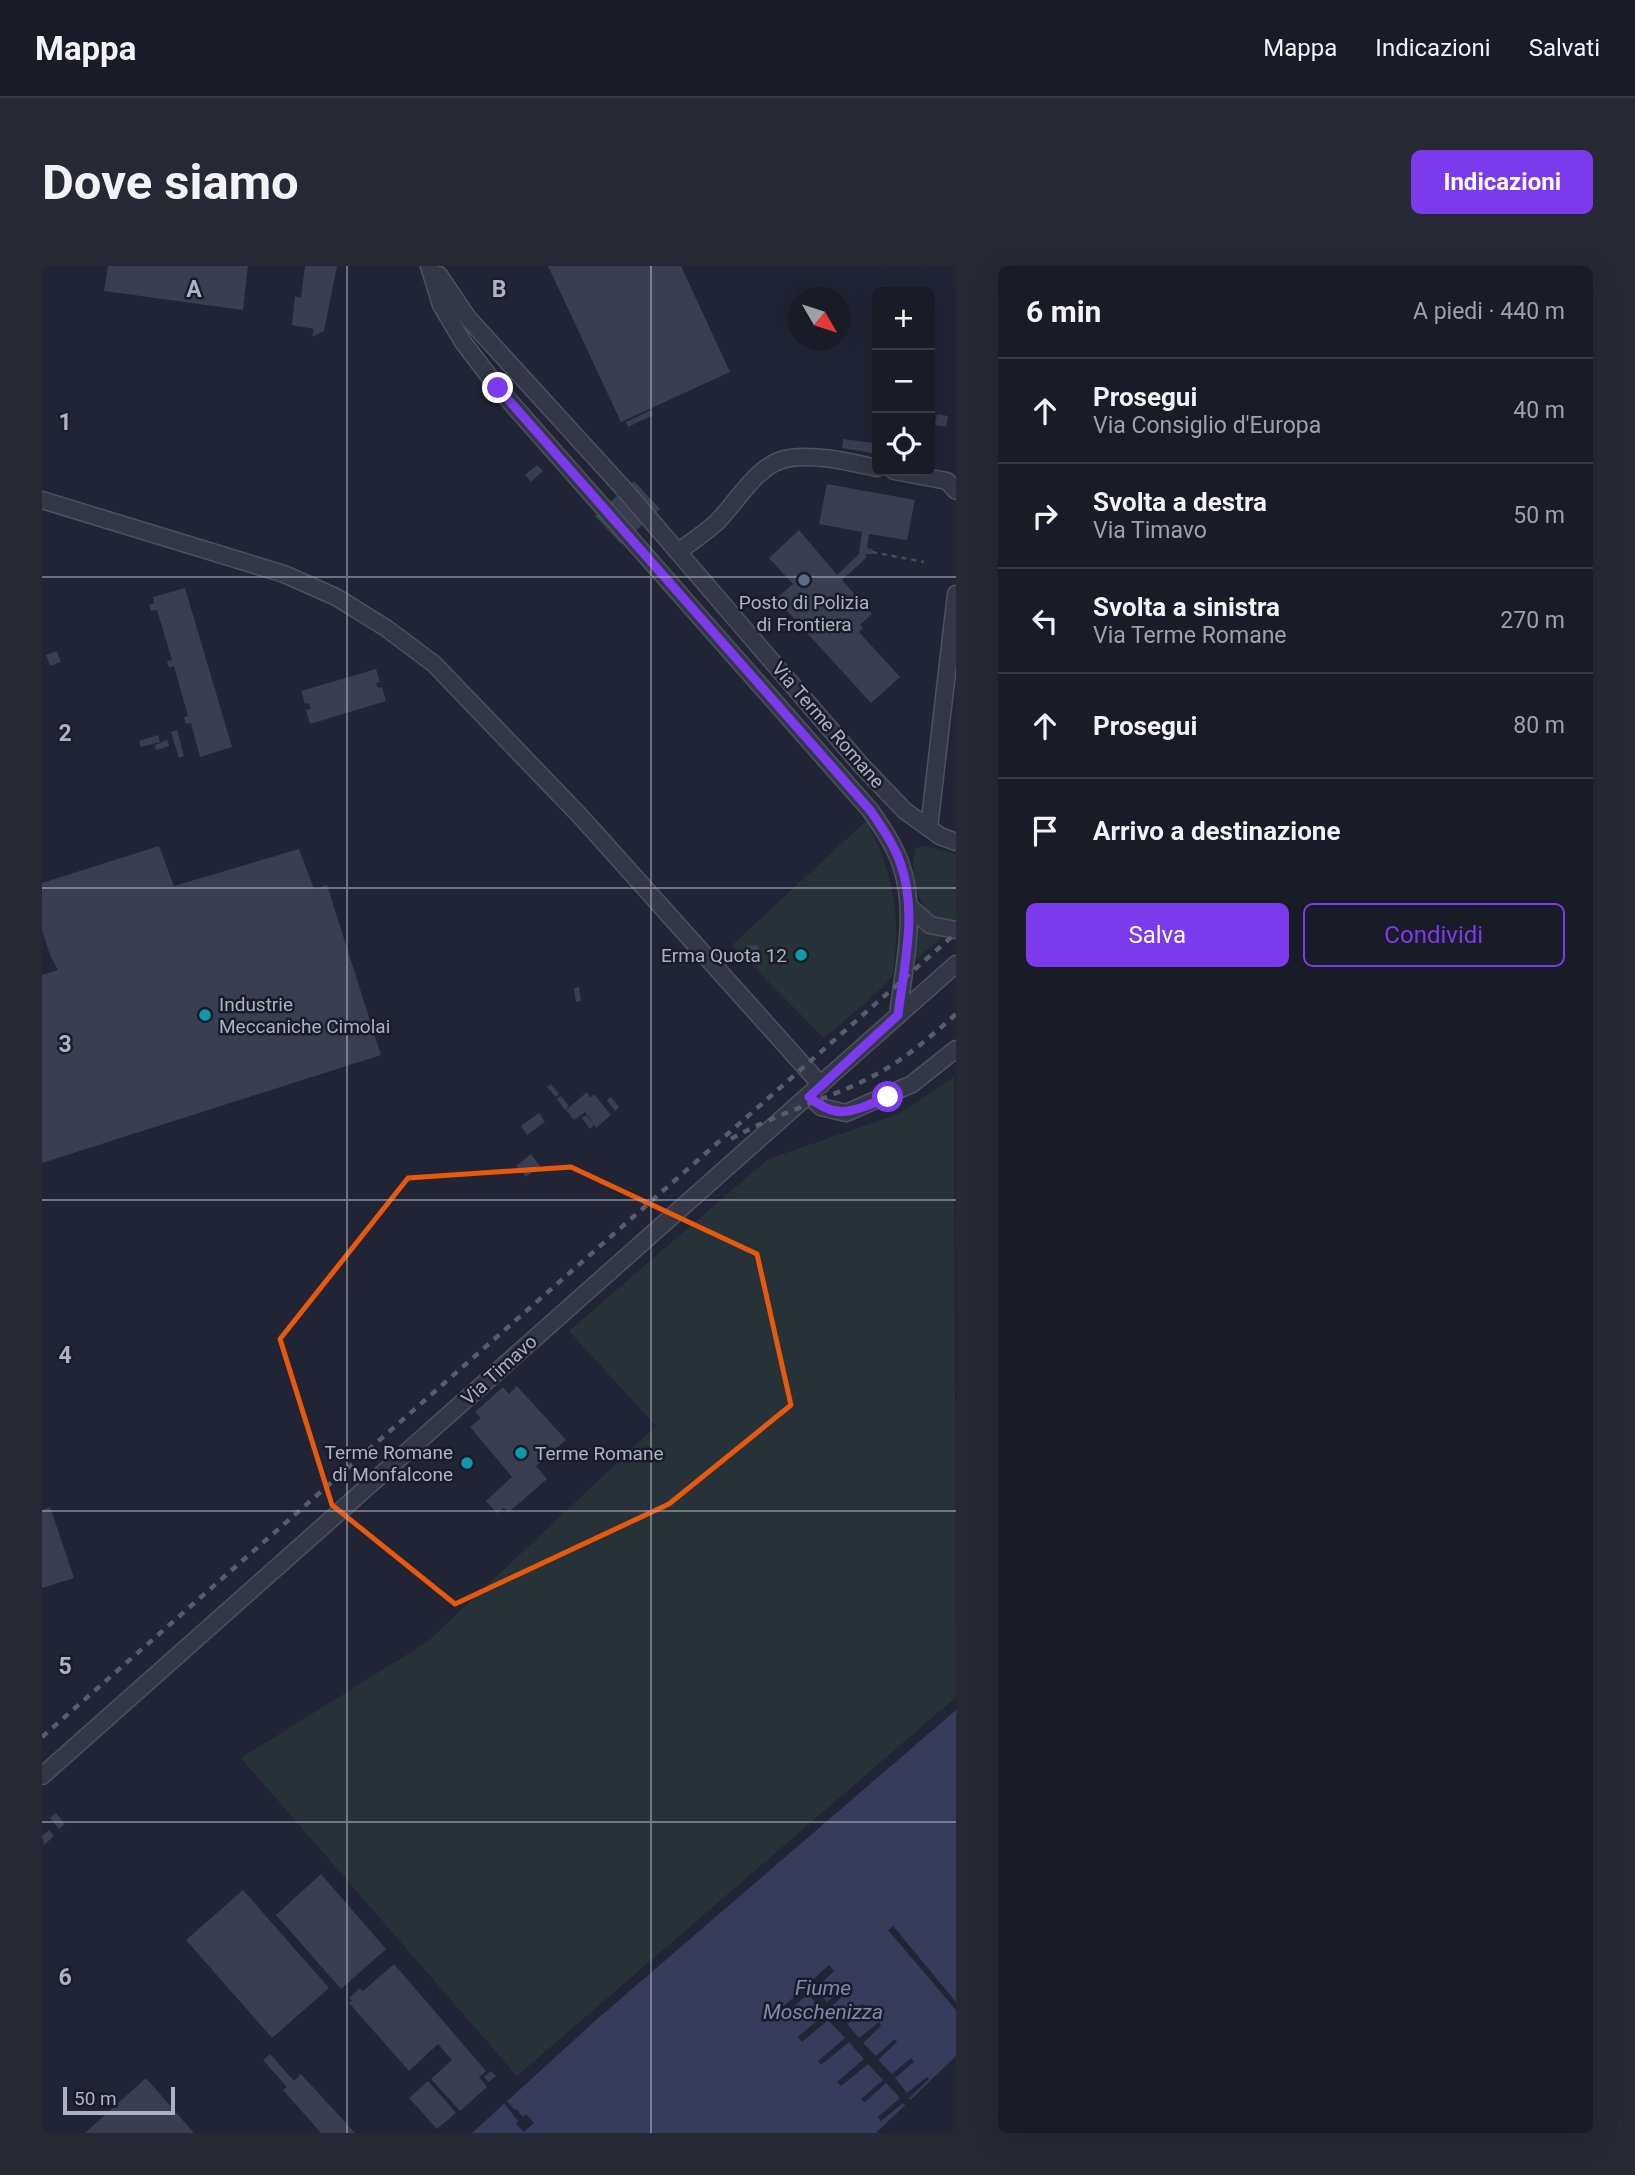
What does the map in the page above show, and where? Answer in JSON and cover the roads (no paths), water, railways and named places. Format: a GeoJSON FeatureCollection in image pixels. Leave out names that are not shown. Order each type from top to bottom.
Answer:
{"type":"FeatureCollection","features":[{"type":"Feature","properties":{"kind":"street","name":"Via Terme Romane"},"geometry":{"type":"LineString","coordinates":[[432,266],[468,318],[637,505],[861,765],[905,811],[940,836],[956,842]]}},
{"type":"Feature","properties":{"kind":"street","name":"Via Terme Romane"},"geometry":{"type":"LineString","coordinates":[[432,266],[441,305],[463,342],[498,388],[870,810],[887,835],[901,863],[909,906],[898,1015]]}},
{"type":"Feature","properties":{"kind":"street"},"geometry":{"type":"LineString","coordinates":[[678,552],[717,522],[748,486],[768,468],[788,458],[827,458],[872,467]]}},
{"type":"Feature","properties":{"kind":"street"},"geometry":{"type":"LineString","coordinates":[[920,476],[947,481],[956,491]]}},
{"type":"Feature","properties":{"kind":"street"},"geometry":{"type":"LineString","coordinates":[[42,500],[285,574],[336,597],[434,664],[522,754],[821,1085]]}},
{"type":"Feature","properties":{"kind":"street"},"geometry":{"type":"LineString","coordinates":[[929,828],[956,594]]}},
{"type":"Feature","properties":{"kind":"street"},"geometry":{"type":"LineString","coordinates":[[909,906],[930,925],[956,930]]}},
{"type":"Feature","properties":{"kind":"street","name":"Via Timavo"},"geometry":{"type":"LineString","coordinates":[[42,1776],[956,964]]}},
{"type":"Feature","properties":{"kind":"street"},"geometry":{"type":"LineString","coordinates":[[809,1097],[821,1107],[846,1113],[912,1084],[956,1049]]}},
{"type":"Feature","properties":{"kind":"water","name":"Fiume Moschenizza"},"geometry":{"type":"Polygon","coordinates":[[[956,1710],[956,2056],[876,2133],[472,2133],[596,2020],[956,1710]]]}},
{"type":"Feature","properties":{"kind":"railway"},"geometry":{"type":"LineString","coordinates":[[42,1737],[956,933]]}},
{"type":"Feature","properties":{"kind":"railway"},"geometry":{"type":"LineString","coordinates":[[731,1139],[879,1073],[919,1046],[956,1014]]}},
{"type":"Feature","properties":{"kind":"place","name":"Posto di Polizia di Frontiera"},"geometry":{"type":"Point","coordinates":[804,580]}},
{"type":"Feature","properties":{"kind":"place","name":"Erma Quota 12"},"geometry":{"type":"Point","coordinates":[801,955]}},
{"type":"Feature","properties":{"kind":"place","name":"Industrie Meccaniche Cimolai"},"geometry":{"type":"Point","coordinates":[205,1015]}},
{"type":"Feature","properties":{"kind":"place","name":"Terme Romane"},"geometry":{"type":"Point","coordinates":[521,1453]}},
{"type":"Feature","properties":{"kind":"place","name":"Terme Romane di Monfalcone"},"geometry":{"type":"Point","coordinates":[467,1463]}}]}
